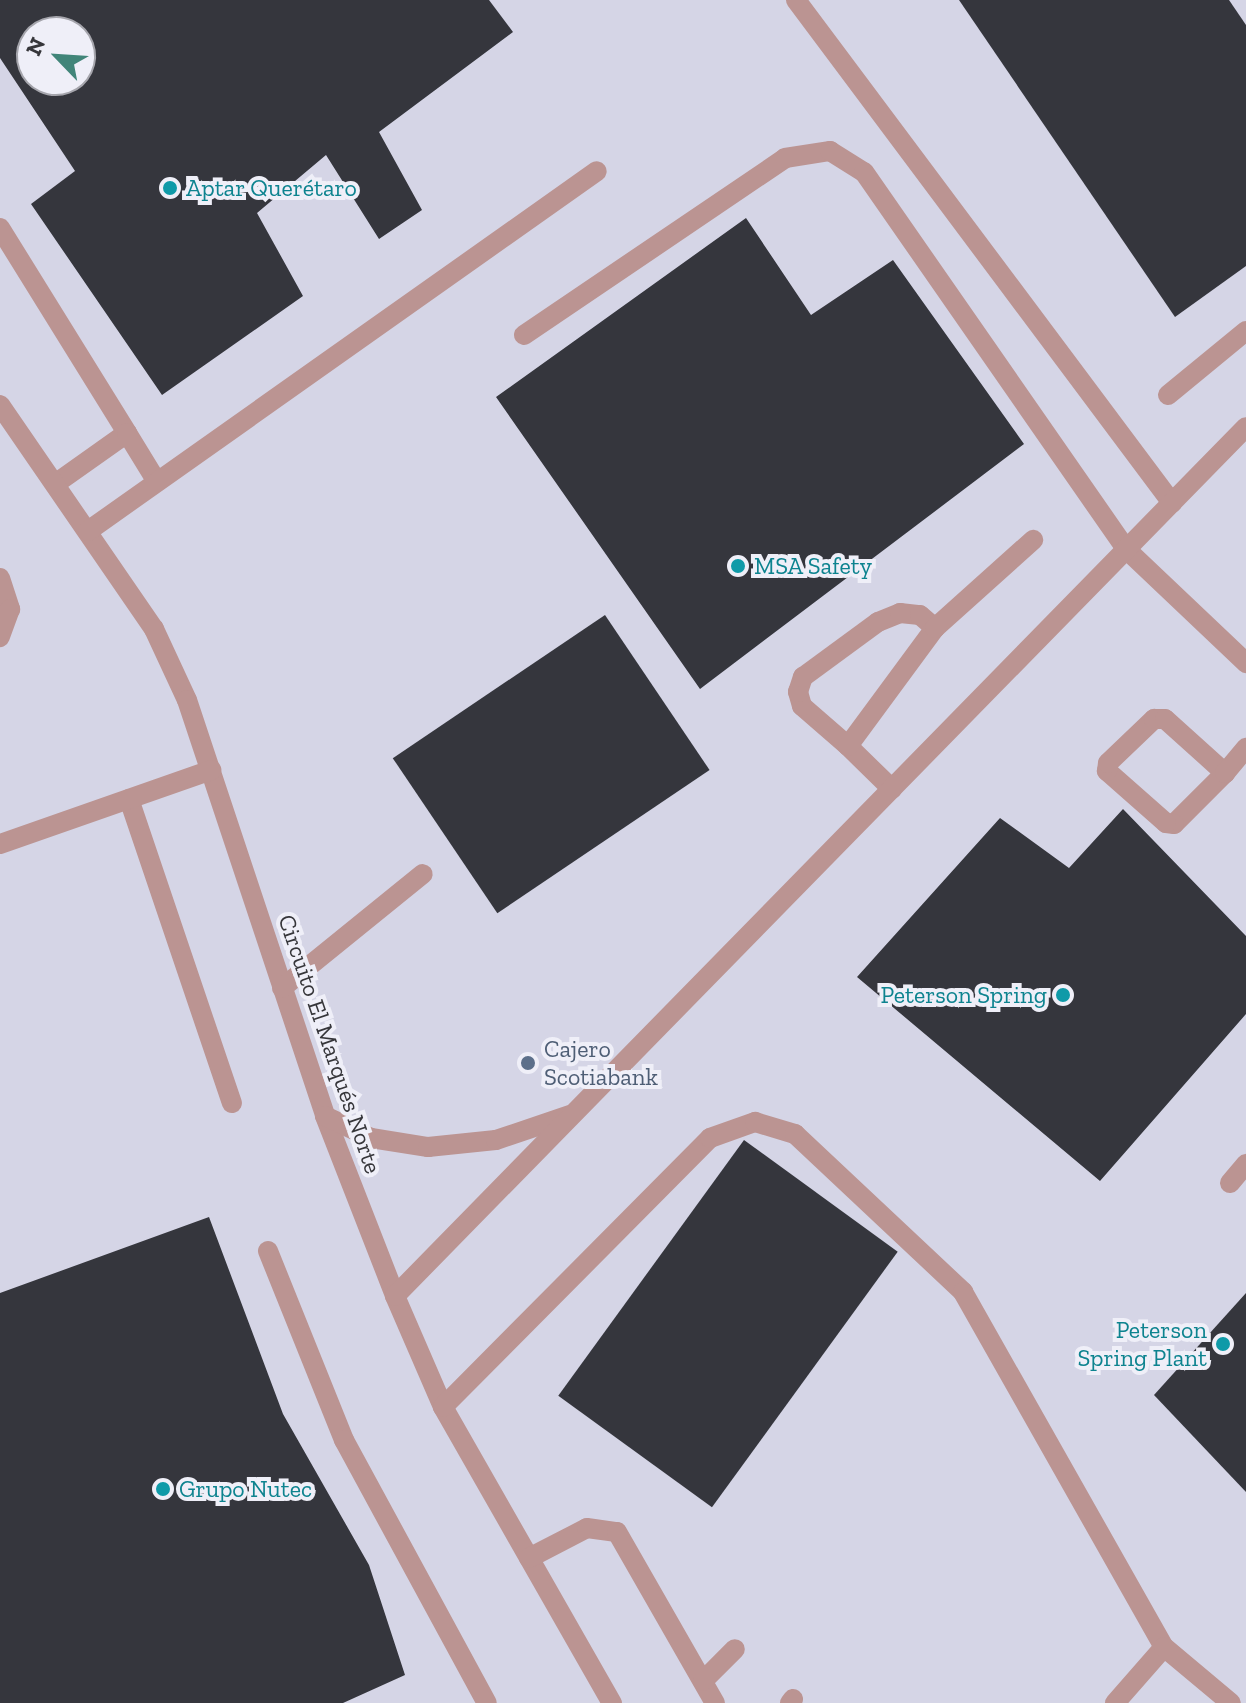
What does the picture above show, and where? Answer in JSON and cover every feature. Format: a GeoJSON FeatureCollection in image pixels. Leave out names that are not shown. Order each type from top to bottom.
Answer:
{"type":"FeatureCollection","features":[{"type":"Feature","properties":{"kind":"street"},"geometry":{"type":"LineString","coordinates":[[796,0],[1172,503]]}},
{"type":"Feature","properties":{"kind":"street"},"geometry":{"type":"LineString","coordinates":[[524,335],[785,158],[830,151],[864,172],[1126,549],[1246,663]]}},
{"type":"Feature","properties":{"kind":"street"},"geometry":{"type":"LineString","coordinates":[[88,531],[597,171]]}},
{"type":"Feature","properties":{"kind":"street"},"geometry":{"type":"LineString","coordinates":[[0,228],[157,482]]}},
{"type":"Feature","properties":{"kind":"street"},"geometry":{"type":"LineString","coordinates":[[1168,395],[1246,331]]}},
{"type":"Feature","properties":{"kind":"street","name":"Circuito El Marqués Norte"},"geometry":{"type":"LineString","coordinates":[[0,405],[154,629],[187,700],[325,1116],[395,1296],[443,1407],[612,1703]]}},
{"type":"Feature","properties":{"kind":"street"},"geometry":{"type":"LineString","coordinates":[[395,1296],[1246,427]]}},
{"type":"Feature","properties":{"kind":"street"},"geometry":{"type":"LineString","coordinates":[[55,484],[127,433]]}},
{"type":"Feature","properties":{"kind":"street"},"geometry":{"type":"LineString","coordinates":[[848,746],[935,628],[1033,540]]}},
{"type":"Feature","properties":{"kind":"street"},"geometry":{"type":"LineString","coordinates":[[0,578],[10,609],[0,637]]}},
{"type":"Feature","properties":{"kind":"street"},"geometry":{"type":"LineString","coordinates":[[892,789],[802,706],[798,692],[803,677],[878,622],[900,613],[920,615],[935,628]]}},
{"type":"Feature","properties":{"kind":"street"},"geometry":{"type":"LineString","coordinates":[[1225,773],[1165,719],[1154,719],[1108,763],[1107,771],[1143,805],[1174,824],[1225,773],[1246,748]]}},
{"type":"Feature","properties":{"kind":"street"},"geometry":{"type":"LineString","coordinates":[[0,844],[211,770]]}},
{"type":"Feature","properties":{"kind":"street"},"geometry":{"type":"LineString","coordinates":[[129,799],[232,1103]]}},
{"type":"Feature","properties":{"kind":"street"},"geometry":{"type":"LineString","coordinates":[[282,988],[423,874]]}},
{"type":"Feature","properties":{"kind":"street"},"geometry":{"type":"LineString","coordinates":[[325,1116],[371,1138],[428,1147],[496,1140],[574,1114]]}},
{"type":"Feature","properties":{"kind":"street"},"geometry":{"type":"LineString","coordinates":[[443,1407],[710,1138],[755,1122],[795,1134],[963,1292],[1164,1647],[1231,1703]]}},
{"type":"Feature","properties":{"kind":"street"},"geometry":{"type":"LineString","coordinates":[[1230,1183],[1246,1164]]}},
{"type":"Feature","properties":{"kind":"street"},"geometry":{"type":"LineString","coordinates":[[268,1251],[344,1440],[487,1703]]}},
{"type":"Feature","properties":{"kind":"street"},"geometry":{"type":"LineString","coordinates":[[529,1558],[587,1528],[617,1532],[715,1703]]}},
{"type":"Feature","properties":{"kind":"street"},"geometry":{"type":"LineString","coordinates":[[1115,1703],[1164,1647]]}},
{"type":"Feature","properties":{"kind":"street"},"geometry":{"type":"LineString","coordinates":[[703,1681],[735,1649]]}},
{"type":"Feature","properties":{"kind":"shaded area"},"geometry":{"type":"Polygon","coordinates":[[[0,0],[1246,0],[1246,1703],[0,1703],[0,0]]]}},
{"type":"Feature","properties":{"kind":"building","name":"Aptar Querétaro"},"geometry":{"type":"Polygon","coordinates":[[[0,0],[489,0],[513,32],[379,132],[422,210],[379,239],[326,155],[257,213],[303,296],[162,395],[31,204],[75,171],[25,96],[96,96],[96,16],[16,16],[16,82],[0,58],[0,0]]]}},
{"type":"Feature","properties":{"kind":"building"},"geometry":{"type":"Polygon","coordinates":[[[959,0],[1229,0],[1246,25],[1246,266],[1175,317],[959,0]]]}},
{"type":"Feature","properties":{"kind":"building","name":"MSA Safety"},"geometry":{"type":"Polygon","coordinates":[[[746,218],[811,315],[893,260],[1024,444],[700,689],[496,397],[746,218]]]}},
{"type":"Feature","properties":{"kind":"building"},"geometry":{"type":"Polygon","coordinates":[[[605,615],[710,770],[497,913],[393,758],[605,615]]]}},
{"type":"Feature","properties":{"kind":"building","name":"Peterson Spring"},"geometry":{"type":"Polygon","coordinates":[[[1123,809],[1246,936],[1246,1014],[1100,1181],[857,977],[1000,818],[1069,868],[1123,809]]]}},
{"type":"Feature","properties":{"kind":"building"},"geometry":{"type":"Polygon","coordinates":[[[744,1140],[898,1252],[712,1507],[558,1396],[744,1140]]]}},
{"type":"Feature","properties":{"kind":"building","name":"Grupo Nutec"},"geometry":{"type":"Polygon","coordinates":[[[209,1217],[283,1414],[369,1565],[405,1675],[343,1703],[0,1703],[0,1293],[209,1217]]]}},
{"type":"Feature","properties":{"kind":"building","name":"Peterson Spring Plant"},"geometry":{"type":"Polygon","coordinates":[[[1246,1293],[1246,1492],[1154,1395],[1246,1293]]]}},
{"type":"Feature","properties":{"kind":"place","name":"Aptar Querétaro"},"geometry":{"type":"Point","coordinates":[170,188]}},
{"type":"Feature","properties":{"kind":"place","name":"MSA Safety"},"geometry":{"type":"Point","coordinates":[738,566]}},
{"type":"Feature","properties":{"kind":"place","name":"Peterson Spring"},"geometry":{"type":"Point","coordinates":[1063,995]}},
{"type":"Feature","properties":{"kind":"place","name":"Cajero Scotiabank"},"geometry":{"type":"Point","coordinates":[528,1063]}},
{"type":"Feature","properties":{"kind":"place","name":"Peterson Spring Plant"},"geometry":{"type":"Point","coordinates":[1223,1344]}},
{"type":"Feature","properties":{"kind":"place","name":"Grupo Nutec"},"geometry":{"type":"Point","coordinates":[163,1489]}}]}
